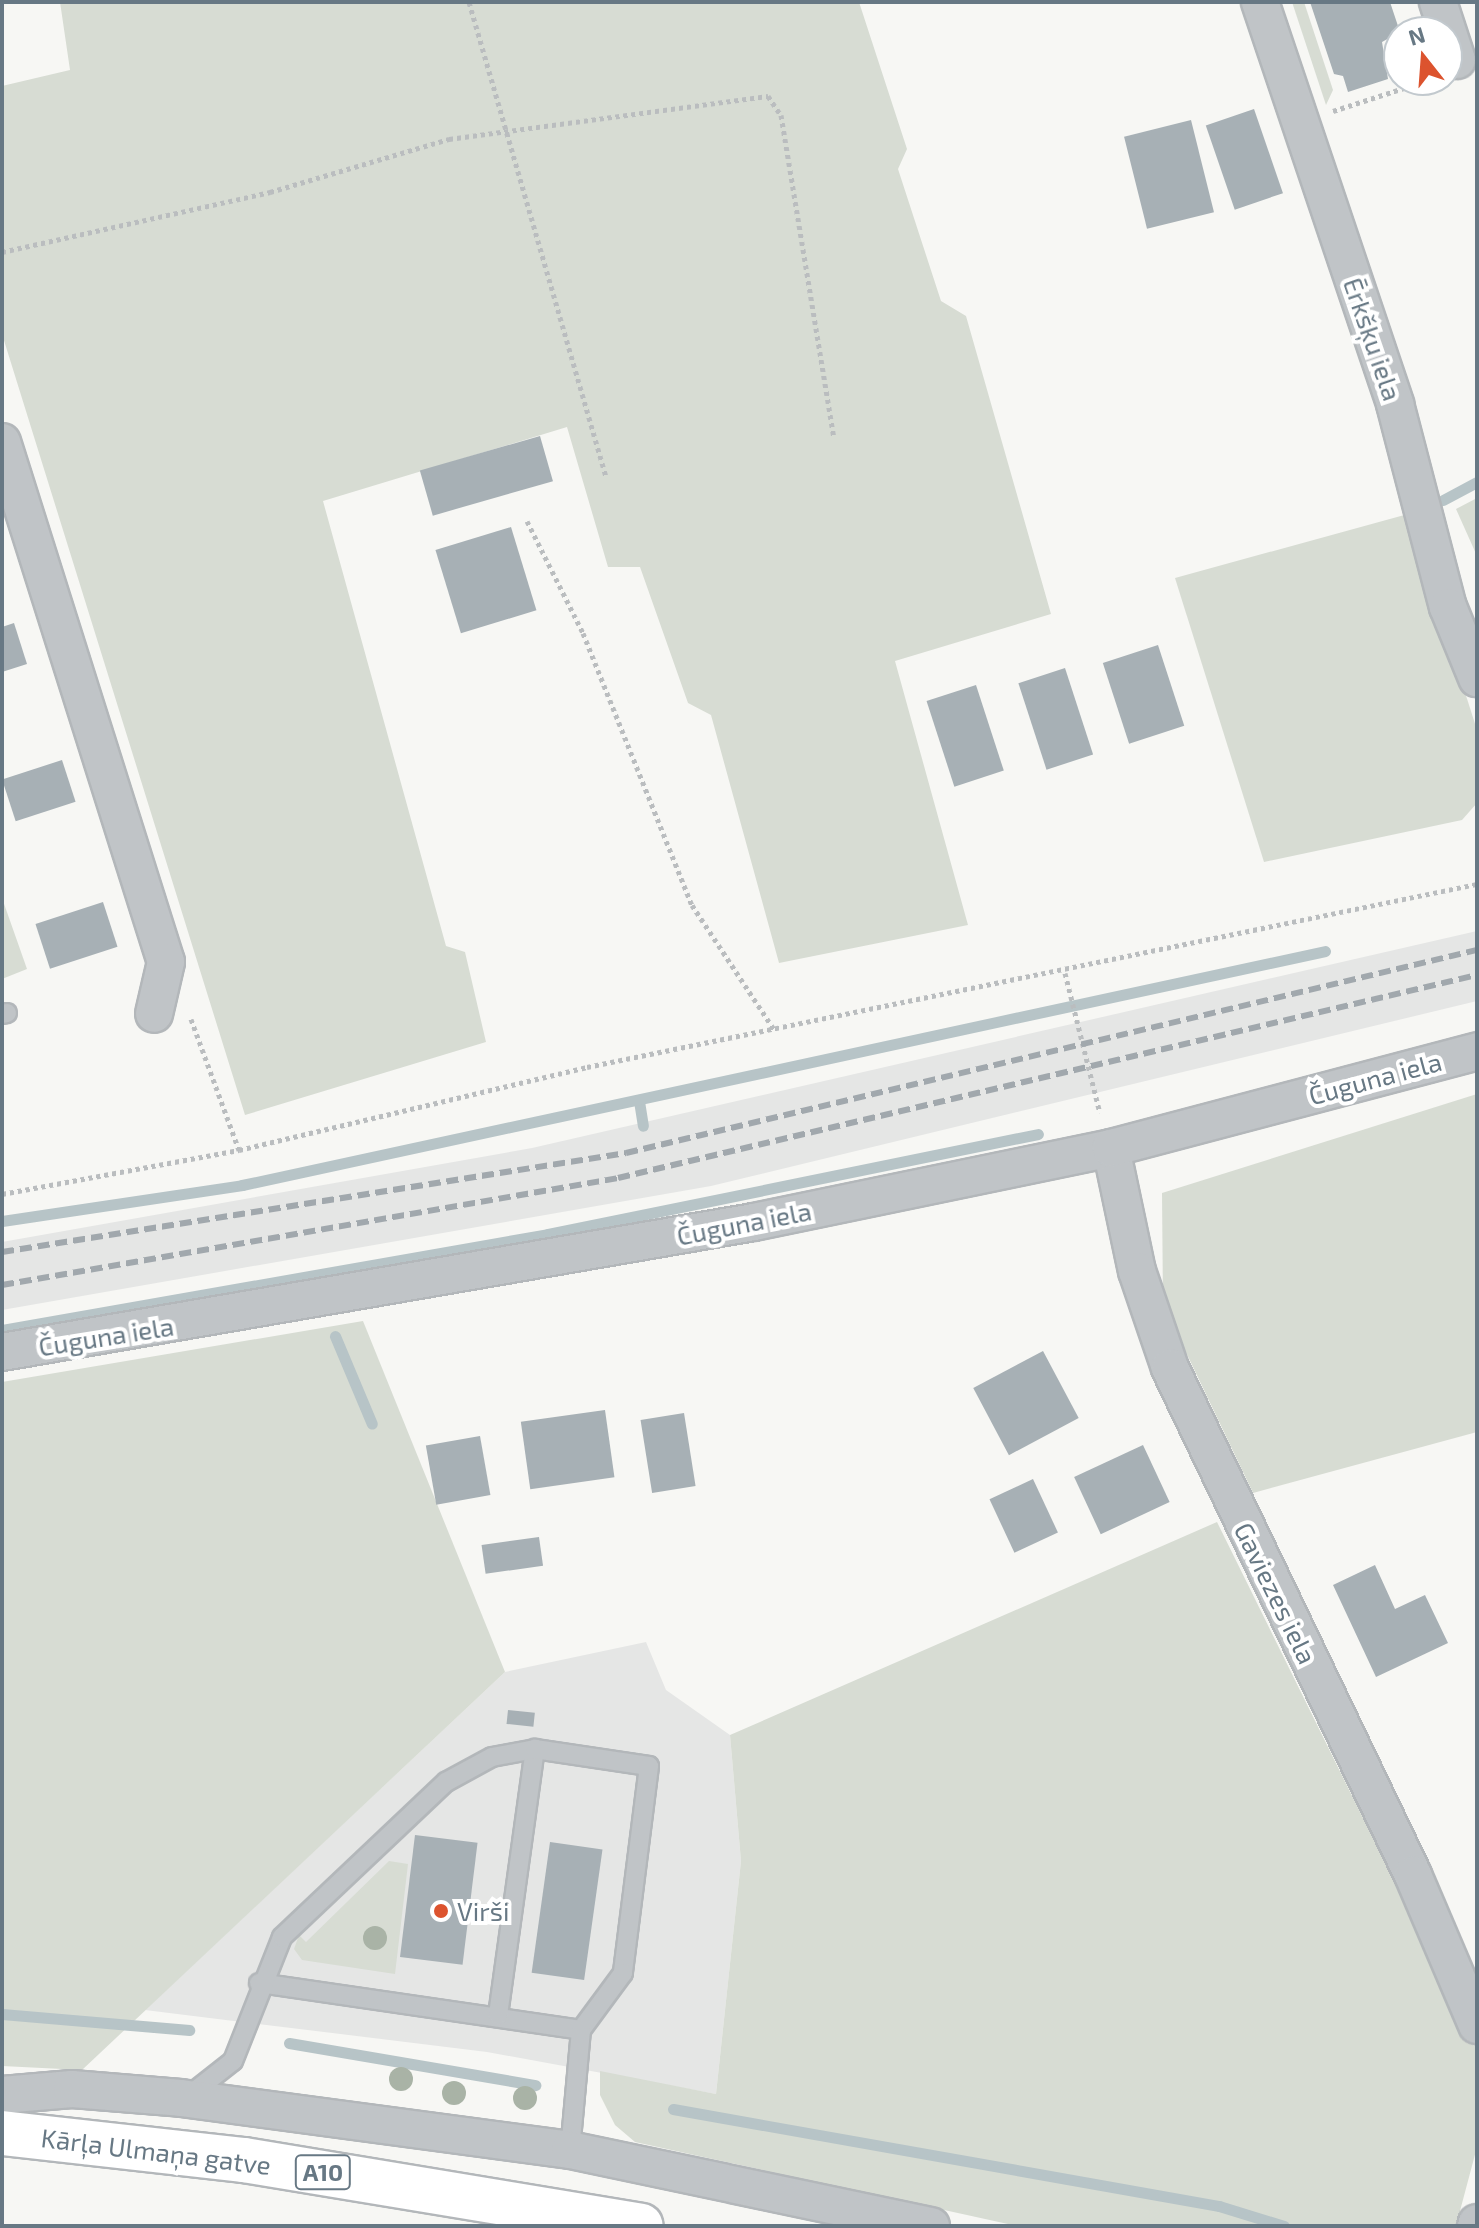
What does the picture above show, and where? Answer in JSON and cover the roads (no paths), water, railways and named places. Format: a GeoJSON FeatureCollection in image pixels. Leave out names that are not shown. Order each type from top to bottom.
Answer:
{"type":"FeatureCollection","features":[{"type":"Feature","properties":{"kind":"highway","name":"Kārļa Ulmaņa gatve"},"geometry":{"type":"LineString","coordinates":[[2,2133],[244,2160],[641,2226]]}},
{"type":"Feature","properties":{"kind":"street","name":"Ērkšķu iela"},"geometry":{"type":"LineString","coordinates":[[1260,2],[1395,404],[1448,607],[1477,678]]}},
{"type":"Feature","properties":{"kind":"street"},"geometry":{"type":"LineString","coordinates":[[2,442],[166,962],[154,1014]]}},
{"type":"Feature","properties":{"kind":"street","name":"Čuguna iela"},"geometry":{"type":"LineString","coordinates":[[2,1352],[754,1222],[1111,1148],[1477,1051]]}},
{"type":"Feature","properties":{"kind":"street","name":"Gaviezes iela"},"geometry":{"type":"LineString","coordinates":[[1111,1148],[1137,1271],[1170,1368],[1413,1875],[1477,2025]]}},
{"type":"Feature","properties":{"kind":"street"},"geometry":{"type":"LineString","coordinates":[[2,2095],[72,2089],[181,2098],[570,2150],[931,2226]]}},
{"type":"Feature","properties":{"kind":"lane"},"geometry":{"type":"LineString","coordinates":[[498,2015],[535,1749]]}},
{"type":"Feature","properties":{"kind":"lane"},"geometry":{"type":"LineString","coordinates":[[181,2098],[221,2077],[233,2061],[259,1983],[282,1937],[401,1820],[467,1769],[535,1749],[649,1766],[623,1973],[581,2030],[570,2150]]}},
{"type":"Feature","properties":{"kind":"lane"},"geometry":{"type":"LineString","coordinates":[[259,1983],[498,2015],[581,2030]]}},
{"type":"Feature","properties":{"kind":"waterway"},"geometry":{"type":"LineString","coordinates":[[1443,500],[1477,482]]}},
{"type":"Feature","properties":{"kind":"waterway"},"geometry":{"type":"LineString","coordinates":[[2,1221],[242,1185],[1325,951]]}},
{"type":"Feature","properties":{"kind":"waterway"},"geometry":{"type":"LineString","coordinates":[[639,1101],[643,1126]]}},
{"type":"Feature","properties":{"kind":"waterway"},"geometry":{"type":"LineString","coordinates":[[2,1330],[548,1234],[1038,1134]]}},
{"type":"Feature","properties":{"kind":"waterway"},"geometry":{"type":"LineString","coordinates":[[335,1336],[372,1424]]}},
{"type":"Feature","properties":{"kind":"waterway"},"geometry":{"type":"LineString","coordinates":[[2,2014],[189,2030]]}},
{"type":"Feature","properties":{"kind":"waterway"},"geometry":{"type":"LineString","coordinates":[[289,2043],[535,2085]]}},
{"type":"Feature","properties":{"kind":"waterway"},"geometry":{"type":"LineString","coordinates":[[673,2109],[1219,2206],[1284,2226]]}},
{"type":"Feature","properties":{"kind":"railway"},"geometry":{"type":"LineString","coordinates":[[2,1252],[626,1153],[1477,950]]}},
{"type":"Feature","properties":{"kind":"railway"},"geometry":{"type":"LineString","coordinates":[[2,1285],[618,1178],[1477,975]]}},
{"type":"Feature","properties":{"kind":"place","name":"Virši"},"geometry":{"type":"Point","coordinates":[441,1911]}}]}
